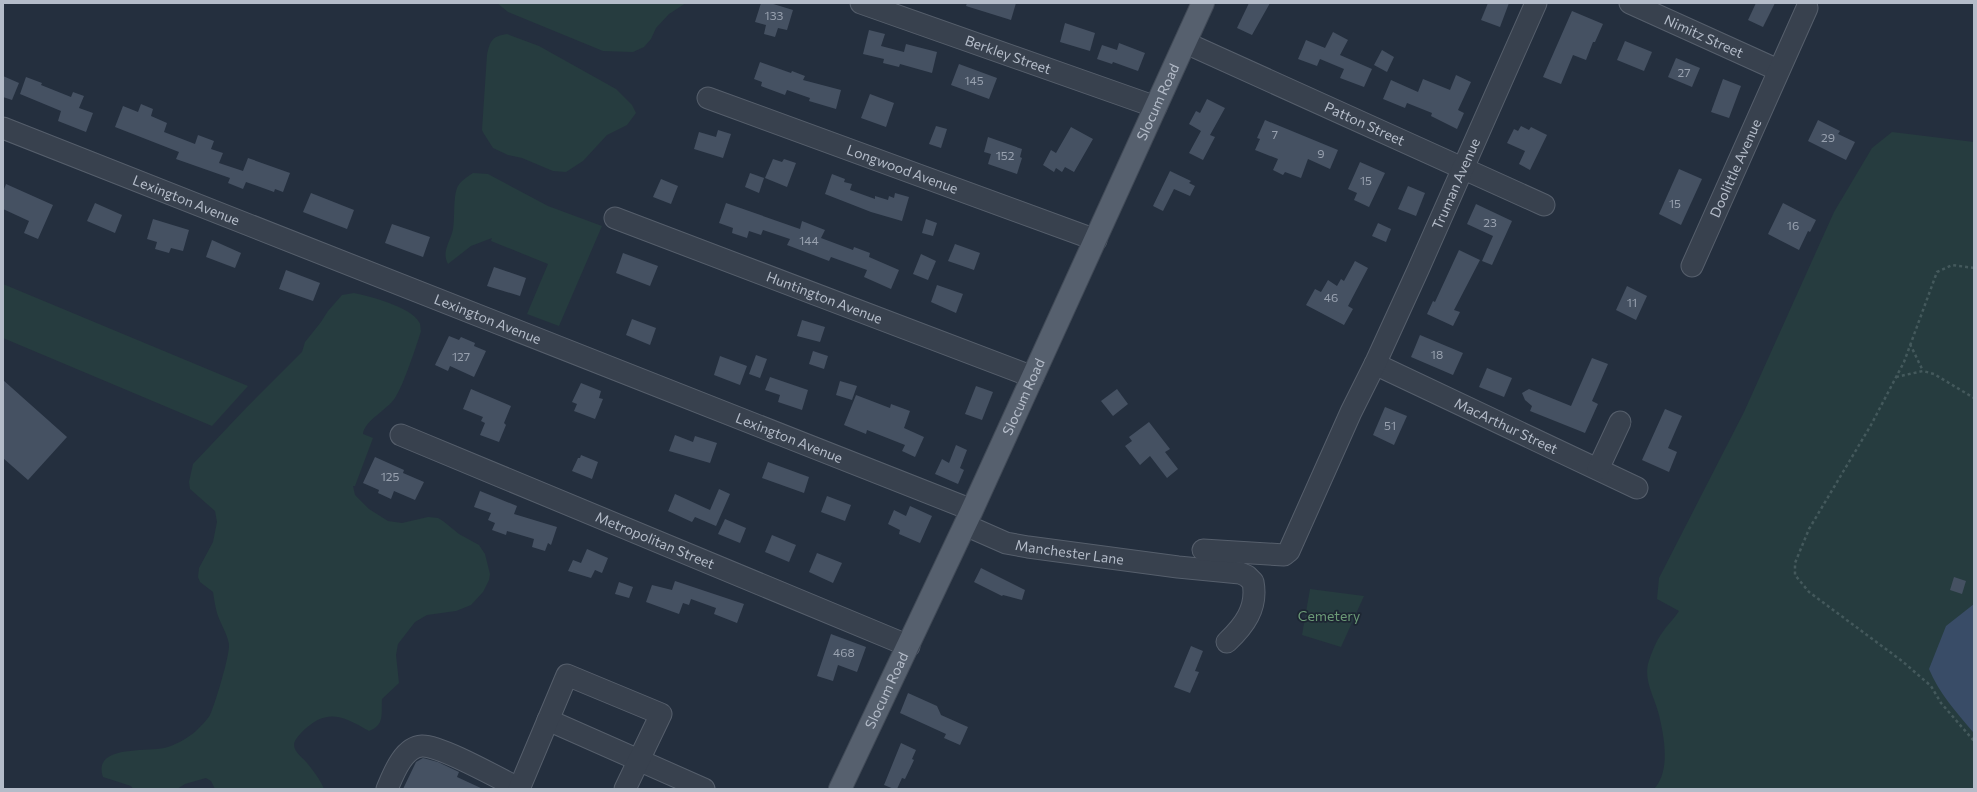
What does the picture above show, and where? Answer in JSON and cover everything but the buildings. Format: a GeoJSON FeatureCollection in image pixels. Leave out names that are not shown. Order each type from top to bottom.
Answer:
{"type":"FeatureCollection","features":[{"type":"Feature","properties":{"kind":"main road","name":"Slocum Road"},"geometry":{"type":"LineString","coordinates":[[840,789],[909,646],[1204,3]]}},
{"type":"Feature","properties":{"kind":"street","name":"Berkley Street"},"geometry":{"type":"LineString","coordinates":[[861,3],[1156,106]]}},
{"type":"Feature","properties":{"kind":"street","name":"Truman Avenue"},"geometry":{"type":"LineString","coordinates":[[1203,550],[1284,555],[1289,552],[1351,412],[1375,364],[1536,3]]}},
{"type":"Feature","properties":{"kind":"street","name":"Nimitz Street"},"geometry":{"type":"LineString","coordinates":[[1630,3],[1778,70]]}},
{"type":"Feature","properties":{"kind":"street","name":"Doolittle Avenue"},"geometry":{"type":"LineString","coordinates":[[1692,266],[1778,70],[1807,8]]}},
{"type":"Feature","properties":{"kind":"street","name":"Patton Street"},"geometry":{"type":"LineString","coordinates":[[1186,43],[1544,205]]}},
{"type":"Feature","properties":{"kind":"street","name":"Longwood Avenue"},"geometry":{"type":"LineString","coordinates":[[708,98],[1096,240]]}},
{"type":"Feature","properties":{"kind":"street","name":"Lexington Avenue"},"geometry":{"type":"LineString","coordinates":[[3,128],[968,518]]}},
{"type":"Feature","properties":{"kind":"street","name":"Huntington Avenue"},"geometry":{"type":"LineString","coordinates":[[615,218],[1033,376]]}},
{"type":"Feature","properties":{"kind":"street","name":"MacArthur Street"},"geometry":{"type":"LineString","coordinates":[[1375,364],[1637,488]]}},
{"type":"Feature","properties":{"kind":"street"},"geometry":{"type":"LineString","coordinates":[[1598,469],[1620,422]]}},
{"type":"Feature","properties":{"kind":"street","name":"Metropolitan Street"},"geometry":{"type":"LineString","coordinates":[[401,435],[909,646]]}},
{"type":"Feature","properties":{"kind":"street","name":"Manchester Lane"},"geometry":{"type":"LineString","coordinates":[[968,518],[1006,543],[1178,567],[1240,573],[1247,576],[1254,582],[1254,601],[1241,628],[1226,642]]}},
{"type":"Feature","properties":{"kind":"street"},"geometry":{"type":"LineString","coordinates":[[387,789],[395,770],[409,752],[421,746],[438,749],[519,789],[567,675],[661,714],[638,759],[627,788]]}},
{"type":"Feature","properties":{"kind":"street"},"geometry":{"type":"LineString","coordinates":[[548,720],[704,789]]}},
{"type":"Feature","properties":{"kind":"path"},"geometry":{"type":"LineString","coordinates":[[1974,268],[1952,265],[1937,272],[1896,377],[1871,425],[1808,529],[1795,563],[1795,574],[1809,592],[1902,661],[1931,686],[1941,702],[1974,741]]}},
{"type":"Feature","properties":{"kind":"path"},"geometry":{"type":"LineString","coordinates":[[1910,344],[1923,371]]}},
{"type":"Feature","properties":{"kind":"path"},"geometry":{"type":"LineString","coordinates":[[1896,377],[1923,371],[1934,374],[1974,398]]}},
{"type":"Feature","properties":{"kind":"green space"},"geometry":{"type":"Polygon","coordinates":[[[497,3],[686,3],[669,14],[656,28],[651,39],[644,47],[633,52],[603,51],[508,12],[497,3]]]}},
{"type":"Feature","properties":{"kind":"green space"},"geometry":{"type":"Polygon","coordinates":[[[507,34],[539,46],[616,89],[632,105],[636,113],[627,125],[607,135],[583,161],[566,172],[553,171],[493,148],[482,130],[487,55],[492,40],[498,36],[507,34]]]}},
{"type":"Feature","properties":{"kind":"green space"},"geometry":{"type":"Polygon","coordinates":[[[1892,132],[1974,142],[1974,789],[1654,789],[1663,773],[1665,753],[1663,733],[1647,677],[1647,671],[1648,664],[1660,636],[1679,611],[1657,599],[1659,578],[1744,412],[1834,212],[1872,148],[1892,132]]]}},
{"type":"Feature","properties":{"kind":"green space"},"geometry":{"type":"Polygon","coordinates":[[[473,173],[488,174],[548,206],[602,226],[559,326],[527,314],[548,264],[491,241],[492,238],[471,246],[448,264],[446,259],[446,250],[453,229],[457,188],[464,179],[473,173]]]}},
{"type":"Feature","properties":{"kind":"green space"},"geometry":{"type":"Polygon","coordinates":[[[3,284],[248,386],[212,426],[3,338],[3,284]]]}},
{"type":"Feature","properties":{"kind":"green space"},"geometry":{"type":"Polygon","coordinates":[[[354,293],[389,303],[408,312],[420,323],[421,331],[406,375],[395,398],[387,407],[371,420],[364,429],[363,434],[373,438],[355,486],[353,486],[355,495],[369,509],[388,521],[402,523],[428,517],[438,518],[459,534],[479,545],[485,554],[490,574],[489,580],[483,592],[471,605],[456,611],[427,615],[415,622],[398,644],[396,655],[399,683],[382,699],[382,714],[378,726],[369,731],[342,718],[326,717],[310,725],[301,733],[295,742],[294,747],[297,753],[306,761],[314,772],[324,789],[215,789],[211,781],[206,778],[185,784],[177,789],[133,789],[131,786],[103,777],[102,767],[105,760],[113,755],[134,750],[164,748],[172,745],[193,734],[210,715],[225,668],[229,644],[217,613],[213,592],[200,582],[198,577],[199,568],[213,542],[217,522],[215,511],[190,489],[189,482],[193,464],[302,352],[305,342],[342,295],[354,293]]]}},
{"type":"Feature","properties":{"kind":"green space","name":"Cemetery"},"geometry":{"type":"Polygon","coordinates":[[[1310,589],[1364,596],[1341,647],[1302,635],[1310,589]]]}},
{"type":"Feature","properties":{"kind":"water"},"geometry":{"type":"Polygon","coordinates":[[[1974,604],[1973,732],[1954,710],[1933,678],[1929,669],[1946,626],[1974,604]]]}}]}
